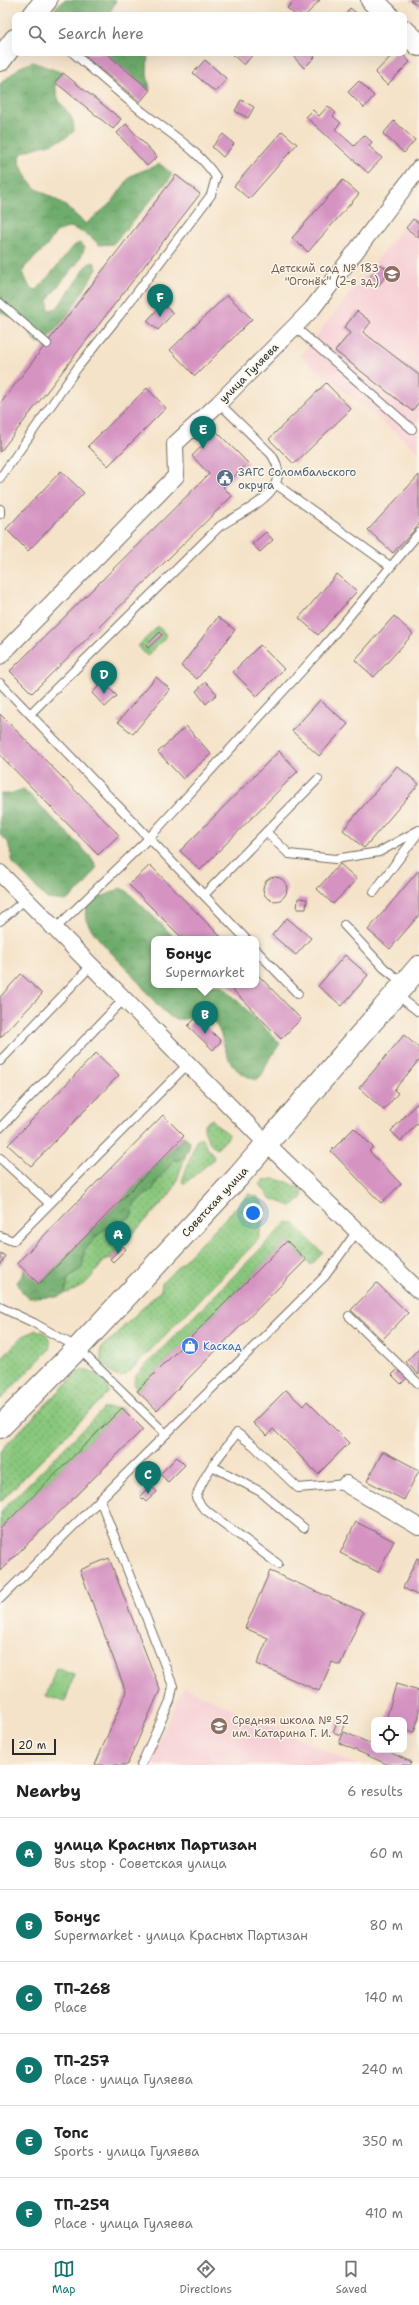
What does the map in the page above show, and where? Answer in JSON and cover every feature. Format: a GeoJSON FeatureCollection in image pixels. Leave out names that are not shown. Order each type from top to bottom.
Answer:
{"type":"FeatureCollection","features":[{"type":"Feature","properties":{"kind":"main road"},"geometry":{"type":"LineString","coordinates":[[36,12],[46,0]]}},
{"type":"Feature","properties":{"kind":"main road"},"geometry":{"type":"LineString","coordinates":[[372,0],[384,12]]}},
{"type":"Feature","properties":{"kind":"main road"},"geometry":{"type":"LineString","coordinates":[[407,34],[419,45]]}},
{"type":"Feature","properties":{"kind":"main road"},"geometry":{"type":"LineString","coordinates":[[0,60],[12,44]]}},
{"type":"Feature","properties":{"kind":"main road","name":"Советская улица"},"geometry":{"type":"LineString","coordinates":[[0,1427],[78,1348],[238,1177],[419,967]]}},
{"type":"Feature","properties":{"kind":"street","name":"улица Гуляева"},"geometry":{"type":"LineString","coordinates":[[0,656],[176,476],[176,444],[312,309],[419,168]]}},
{"type":"Feature","properties":{"kind":"street"},"geometry":{"type":"LineString","coordinates":[[0,873],[266,1144],[419,1291]]}},
{"type":"Feature","properties":{"kind":"street"},"geometry":{"type":"LineString","coordinates":[[346,1484],[419,1527]]}},
{"type":"Feature","properties":{"kind":"lane"},"geometry":{"type":"LineString","coordinates":[[0,478],[75,364],[119,316],[211,195],[216,177],[208,165],[196,152],[147,115],[77,56]]}},
{"type":"Feature","properties":{"kind":"lane"},"geometry":{"type":"LineString","coordinates":[[0,303],[48,344]]}},
{"type":"Feature","properties":{"kind":"lane"},"geometry":{"type":"LineString","coordinates":[[295,326],[412,429]]}},
{"type":"Feature","properties":{"kind":"lane"},"geometry":{"type":"LineString","coordinates":[[30,714],[220,526],[243,515],[277,485],[279,472],[277,462],[272,454],[219,403]]}},
{"type":"Feature","properties":{"kind":"lane"},"geometry":{"type":"LineString","coordinates":[[277,485],[390,566]]}},
{"type":"Feature","properties":{"kind":"lane"},"geometry":{"type":"LineString","coordinates":[[0,509],[0,514]]}},
{"type":"Feature","properties":{"kind":"lane"},"geometry":{"type":"LineString","coordinates":[[56,929],[149,838],[320,651],[419,533]]}},
{"type":"Feature","properties":{"kind":"lane"},"geometry":{"type":"LineString","coordinates":[[0,683],[243,936]]}},
{"type":"Feature","properties":{"kind":"lane"},"geometry":{"type":"LineString","coordinates":[[204,895],[318,779]]}},
{"type":"Feature","properties":{"kind":"lane"},"geometry":{"type":"LineString","coordinates":[[266,832],[289,854],[335,859],[379,852],[419,831]]}},
{"type":"Feature","properties":{"kind":"lane"},"geometry":{"type":"LineString","coordinates":[[374,892],[419,831]]}},
{"type":"Feature","properties":{"kind":"lane"},"geometry":{"type":"LineString","coordinates":[[0,921],[26,899]]}},
{"type":"Feature","properties":{"kind":"lane"},"geometry":{"type":"LineString","coordinates":[[344,925],[384,968],[419,1012]]}},
{"type":"Feature","properties":{"kind":"lane"},"geometry":{"type":"LineString","coordinates":[[259,953],[298,994]]}},
{"type":"Feature","properties":{"kind":"lane"},"geometry":{"type":"LineString","coordinates":[[0,1061],[92,966]]}},
{"type":"Feature","properties":{"kind":"lane"},"geometry":{"type":"LineString","coordinates":[[0,1128],[124,999]]}},
{"type":"Feature","properties":{"kind":"lane"},"geometry":{"type":"LineString","coordinates":[[0,1236],[13,1241],[188,1064]]}},
{"type":"Feature","properties":{"kind":"lane"},"geometry":{"type":"LineString","coordinates":[[0,1158],[49,1203]]}},
{"type":"Feature","properties":{"kind":"lane"},"geometry":{"type":"LineString","coordinates":[[0,1599],[325,1276],[357,1231]]}},
{"type":"Feature","properties":{"kind":"lane"},"geometry":{"type":"LineString","coordinates":[[0,1307],[34,1323],[78,1348],[166,1434]]}},
{"type":"Feature","properties":{"kind":"lane"},"geometry":{"type":"LineString","coordinates":[[349,1316],[419,1384]]}},
{"type":"Feature","properties":{"kind":"lane"},"geometry":{"type":"LineString","coordinates":[[278,1564],[203,1508],[196,1498],[200,1485],[212,1466],[237,1433],[253,1445],[298,1488],[346,1484]]}},
{"type":"Feature","properties":{"kind":"lane"},"geometry":{"type":"LineString","coordinates":[[212,1466],[261,1492],[304,1528]]}},
{"type":"Feature","properties":{"kind":"lane"},"geometry":{"type":"LineString","coordinates":[[100,1500],[172,1686],[170,1701],[141,1765]]}},
{"type":"Feature","properties":{"kind":"shaded area","name":"Детский сад № 183 \"Огонёк\" (2-е зд.)"},"geometry":{"type":"Polygon","coordinates":[[[419,208],[419,452],[300,356],[419,208]]]}},
{"type":"Feature","properties":{"kind":"shaded area","name":"Средняя школа № 52 им. Катарина Г. И."},"geometry":{"type":"Polygon","coordinates":[[[184,1687],[358,1765],[148,1765],[184,1687]]]}},
{"type":"Feature","properties":{"kind":"green space"},"geometry":{"type":"Polygon","coordinates":[[[64,0],[116,0],[110,12],[55,12],[55,8],[64,0]]]}},
{"type":"Feature","properties":{"kind":"green space"},"geometry":{"type":"Polygon","coordinates":[[[110,56],[148,56],[147,74],[150,90],[110,56]]]}},
{"type":"Feature","properties":{"kind":"green space"},"geometry":{"type":"Polygon","coordinates":[[[33,62],[63,73],[55,82],[56,92],[60,103],[71,116],[74,125],[74,131],[62,140],[22,153],[19,160],[25,175],[35,188],[62,203],[86,224],[112,202],[129,178],[134,174],[160,164],[172,174],[169,180],[113,244],[99,245],[90,236],[71,227],[56,232],[47,246],[25,267],[23,273],[30,288],[37,290],[74,246],[79,243],[85,247],[79,261],[51,295],[48,302],[49,310],[57,308],[88,264],[94,262],[97,269],[63,321],[46,339],[39,343],[33,339],[21,320],[6,315],[0,311],[0,84],[20,67],[33,62]]]}},
{"type":"Feature","properties":{"kind":"green space"},"geometry":{"type":"Polygon","coordinates":[[[158,626],[167,636],[147,656],[138,646],[158,626]]]}},
{"type":"Feature","properties":{"kind":"green space"},"geometry":{"type":"Polygon","coordinates":[[[24,789],[91,857],[97,867],[84,886],[66,901],[47,899],[13,863],[8,842],[0,835],[0,794],[9,794],[24,789]]]}},
{"type":"Feature","properties":{"kind":"green space"},"geometry":{"type":"Polygon","coordinates":[[[120,888],[127,891],[173,936],[151,936],[151,988],[225,988],[280,1043],[269,1059],[262,1075],[259,1078],[256,1080],[243,1074],[234,1067],[229,1059],[221,1034],[211,1020],[201,1016],[177,1019],[166,1013],[94,933],[86,917],[85,912],[88,906],[92,902],[120,888]]]}},
{"type":"Feature","properties":{"kind":"green space"},"geometry":{"type":"Polygon","coordinates":[[[212,1119],[219,1127],[229,1134],[227,1139],[217,1149],[209,1141],[204,1131],[204,1124],[212,1119]]]}},
{"type":"Feature","properties":{"kind":"green space"},"geometry":{"type":"Polygon","coordinates":[[[184,1136],[190,1141],[189,1149],[186,1155],[181,1159],[174,1160],[157,1181],[152,1191],[135,1202],[131,1217],[114,1224],[99,1234],[84,1251],[82,1268],[68,1278],[65,1293],[57,1297],[29,1298],[23,1293],[17,1282],[23,1275],[24,1269],[39,1284],[184,1136]]]}},
{"type":"Feature","properties":{"kind":"green space"},"geometry":{"type":"Polygon","coordinates":[[[201,1137],[214,1157],[213,1160],[184,1184],[182,1181],[196,1141],[201,1137]]]}},
{"type":"Feature","properties":{"kind":"green space"},"geometry":{"type":"Polygon","coordinates":[[[186,1155],[174,1188],[166,1199],[109,1259],[107,1258],[85,1284],[63,1294],[67,1288],[68,1278],[82,1268],[84,1251],[101,1232],[131,1217],[135,1202],[152,1191],[157,1181],[174,1160],[180,1160],[186,1155]]]}},
{"type":"Feature","properties":{"kind":"green space"},"geometry":{"type":"Polygon","coordinates":[[[275,1179],[288,1182],[300,1189],[303,1193],[301,1200],[291,1206],[270,1198],[260,1184],[264,1180],[275,1179]]]}},
{"type":"Feature","properties":{"kind":"green space"},"geometry":{"type":"Polygon","coordinates":[[[249,1194],[258,1197],[266,1208],[258,1240],[126,1375],[120,1377],[113,1375],[101,1361],[101,1347],[117,1335],[123,1327],[161,1290],[162,1283],[249,1194]]]}},
{"type":"Feature","properties":{"kind":"green space"},"geometry":{"type":"Polygon","coordinates":[[[287,1222],[293,1223],[323,1253],[311,1265],[287,1241],[137,1391],[134,1383],[136,1375],[287,1222]]]}},
{"type":"Feature","properties":{"kind":"green space"},"geometry":{"type":"Polygon","coordinates":[[[36,1330],[44,1332],[48,1337],[50,1343],[49,1350],[0,1400],[0,1359],[23,1336],[36,1330]]]}},
{"type":"Feature","properties":{"kind":"green space"},"geometry":{"type":"Polygon","coordinates":[[[80,1370],[85,1370],[102,1379],[108,1387],[109,1392],[0,1502],[0,1451],[80,1370]]]}},
{"type":"Feature","properties":{"kind":"green space"},"geometry":{"type":"Polygon","coordinates":[[[104,1408],[122,1408],[0,1529],[0,1512],[104,1408]]]}},
{"type":"Feature","properties":{"kind":"green space"},"geometry":{"type":"Polygon","coordinates":[[[56,1668],[74,1675],[65,1702],[46,1696],[56,1668]]]}},
{"type":"Feature","properties":{"kind":"building"},"geometry":{"type":"Polygon","coordinates":[[[295,0],[320,0],[309,12],[292,12],[287,8],[295,0]]]}},
{"type":"Feature","properties":{"kind":"building"},"geometry":{"type":"Polygon","coordinates":[[[410,0],[419,0],[419,7],[410,0]]]}},
{"type":"Feature","properties":{"kind":"building"},"geometry":{"type":"Polygon","coordinates":[[[350,8],[355,12],[347,12],[350,8]]]}},
{"type":"Feature","properties":{"kind":"building"},"geometry":{"type":"Polygon","coordinates":[[[85,56],[110,56],[150,90],[140,102],[85,56]]]}},
{"type":"Feature","properties":{"kind":"building"},"geometry":{"type":"Polygon","coordinates":[[[234,56],[252,56],[244,65],[234,56]]]}},
{"type":"Feature","properties":{"kind":"building"},"geometry":{"type":"Polygon","coordinates":[[[293,56],[315,57],[304,68],[293,56]]]}},
{"type":"Feature","properties":{"kind":"building"},"geometry":{"type":"Polygon","coordinates":[[[391,56],[404,56],[410,62],[387,85],[375,73],[391,56]]]}},
{"type":"Feature","properties":{"kind":"building"},"geometry":{"type":"Polygon","coordinates":[[[205,60],[227,79],[215,92],[193,73],[205,60]]]}},
{"type":"Feature","properties":{"kind":"building"},"geometry":{"type":"Polygon","coordinates":[[[63,73],[121,119],[113,129],[55,82],[63,73]]]}},
{"type":"Feature","properties":{"kind":"building"},"geometry":{"type":"Polygon","coordinates":[[[359,81],[374,96],[364,108],[348,92],[359,81]]]}},
{"type":"Feature","properties":{"kind":"building"},"geometry":{"type":"Polygon","coordinates":[[[241,100],[254,107],[248,118],[235,111],[241,100]]]}},
{"type":"Feature","properties":{"kind":"building"},"geometry":{"type":"Polygon","coordinates":[[[328,106],[336,113],[333,116],[341,123],[335,129],[354,146],[364,135],[372,142],[369,146],[382,158],[368,173],[306,117],[313,110],[319,116],[328,106]]]}},
{"type":"Feature","properties":{"kind":"building"},"geometry":{"type":"Polygon","coordinates":[[[394,121],[415,140],[404,153],[383,134],[394,121]]]}},
{"type":"Feature","properties":{"kind":"building"},"geometry":{"type":"Polygon","coordinates":[[[126,124],[157,157],[147,166],[117,133],[126,124]]]}},
{"type":"Feature","properties":{"kind":"building"},"geometry":{"type":"Polygon","coordinates":[[[282,131],[297,144],[249,199],[234,186],[282,131]]]}},
{"type":"Feature","properties":{"kind":"building"},"geometry":{"type":"Polygon","coordinates":[[[223,134],[234,144],[223,157],[212,147],[223,134]]]}},
{"type":"Feature","properties":{"kind":"building"},"geometry":{"type":"Polygon","coordinates":[[[176,175],[200,194],[0,452],[0,404],[176,175]]]}},
{"type":"Feature","properties":{"kind":"building"},"geometry":{"type":"Polygon","coordinates":[[[343,180],[359,194],[308,252],[292,238],[343,180]]]}},
{"type":"Feature","properties":{"kind":"building"},"geometry":{"type":"Polygon","coordinates":[[[413,219],[419,223],[419,238],[406,228],[413,219]]]}},
{"type":"Feature","properties":{"kind":"building"},"geometry":{"type":"Polygon","coordinates":[[[380,264],[390,271],[378,286],[369,278],[380,264]]]}},
{"type":"Feature","properties":{"kind":"building"},"geometry":{"type":"Polygon","coordinates":[[[227,295],[252,319],[195,376],[170,350],[227,295]]]}},
{"type":"Feature","properties":{"kind":"building"},"geometry":{"type":"Polygon","coordinates":[[[162,304],[173,313],[158,330],[147,321],[162,304]]]}},
{"type":"Feature","properties":{"kind":"building"},"geometry":{"type":"Polygon","coordinates":[[[357,311],[371,322],[363,332],[419,375],[419,402],[412,411],[335,351],[350,333],[344,328],[357,311]]]}},
{"type":"Feature","properties":{"kind":"building"},"geometry":{"type":"Polygon","coordinates":[[[326,383],[351,409],[294,464],[269,439],[326,383]]]}},
{"type":"Feature","properties":{"kind":"building"},"geometry":{"type":"Polygon","coordinates":[[[147,388],[166,408],[108,466],[88,446],[147,388]]]}},
{"type":"Feature","properties":{"kind":"building"},"geometry":{"type":"Polygon","coordinates":[[[216,431],[248,463],[223,487],[232,496],[32,693],[10,671],[209,474],[192,456],[216,431]]]}},
{"type":"Feature","properties":{"kind":"building"},"geometry":{"type":"Polygon","coordinates":[[[61,471],[84,493],[28,551],[6,529],[61,471]]]}},
{"type":"Feature","properties":{"kind":"building"},"geometry":{"type":"Polygon","coordinates":[[[419,475],[419,525],[393,553],[368,530],[419,475]]]}},
{"type":"Feature","properties":{"kind":"building"},"geometry":{"type":"Polygon","coordinates":[[[266,532],[273,540],[260,552],[252,544],[266,532]]]}},
{"type":"Feature","properties":{"kind":"building"},"geometry":{"type":"Polygon","coordinates":[[[337,574],[357,591],[318,635],[299,618],[337,574]]]}},
{"type":"Feature","properties":{"kind":"building"},"geometry":{"type":"Polygon","coordinates":[[[394,616],[413,634],[374,677],[355,660],[394,616]]]}},
{"type":"Feature","properties":{"kind":"building"},"geometry":{"type":"Polygon","coordinates":[[[218,617],[235,630],[197,679],[181,666],[218,617]]]}},
{"type":"Feature","properties":{"kind":"building"},"geometry":{"type":"Polygon","coordinates":[[[160,632],[162,635],[148,648],[146,646],[160,632]]]}},
{"type":"Feature","properties":{"kind":"building"},"geometry":{"type":"Polygon","coordinates":[[[260,645],[284,669],[257,696],[233,672],[260,645]]]}},
{"type":"Feature","properties":{"kind":"building"},"geometry":{"type":"Polygon","coordinates":[[[156,677],[170,689],[133,734],[118,722],[156,677]]]}},
{"type":"Feature","properties":{"kind":"building"},"geometry":{"type":"Polygon","coordinates":[[[103,682],[117,696],[105,707],[92,693],[103,682]]]}},
{"type":"Feature","properties":{"kind":"building"},"geometry":{"type":"Polygon","coordinates":[[[206,682],[217,694],[206,704],[196,691],[206,682]]]}},
{"type":"Feature","properties":{"kind":"building"},"geometry":{"type":"Polygon","coordinates":[[[320,700],[348,724],[319,756],[292,731],[320,700]]]}},
{"type":"Feature","properties":{"kind":"building"},"geometry":{"type":"Polygon","coordinates":[[[0,714],[119,835],[98,855],[0,755],[0,714]]]}},
{"type":"Feature","properties":{"kind":"building"},"geometry":{"type":"Polygon","coordinates":[[[186,726],[211,754],[183,779],[158,752],[186,726]]]}},
{"type":"Feature","properties":{"kind":"building"},"geometry":{"type":"Polygon","coordinates":[[[279,751],[298,771],[200,870],[180,851],[279,751]]]}},
{"type":"Feature","properties":{"kind":"building"},"geometry":{"type":"Polygon","coordinates":[[[397,766],[419,784],[364,848],[343,830],[397,766]]]}},
{"type":"Feature","properties":{"kind":"building"},"geometry":{"type":"Polygon","coordinates":[[[340,864],[357,879],[333,904],[317,889],[340,864]]]}},
{"type":"Feature","properties":{"kind":"building"},"geometry":{"type":"Polygon","coordinates":[[[150,865],[220,936],[180,936],[129,885],[150,865]]]}},
{"type":"Feature","properties":{"kind":"building"},"geometry":{"type":"Polygon","coordinates":[[[419,870],[419,915],[390,949],[368,930],[419,870]]]}},
{"type":"Feature","properties":{"kind":"building"},"geometry":{"type":"Polygon","coordinates":[[[275,877],[280,878],[286,884],[286,894],[280,900],[275,901],[270,900],[264,894],[263,889],[264,884],[270,878],[275,877]]]}},
{"type":"Feature","properties":{"kind":"building"},"geometry":{"type":"Polygon","coordinates":[[[298,898],[307,899],[306,909],[297,909],[298,898]]]}},
{"type":"Feature","properties":{"kind":"building"},"geometry":{"type":"Polygon","coordinates":[[[287,918],[311,938],[296,955],[272,935],[287,918]]]}},
{"type":"Feature","properties":{"kind":"building"},"geometry":{"type":"Polygon","coordinates":[[[345,955],[368,975],[342,1006],[318,986],[345,955]]]}},
{"type":"Feature","properties":{"kind":"building"},"geometry":{"type":"Polygon","coordinates":[[[21,974],[42,994],[0,1038],[0,997],[21,974]]]}},
{"type":"Feature","properties":{"kind":"building"},"geometry":{"type":"Polygon","coordinates":[[[259,976],[301,1019],[281,1039],[231,988],[259,988],[259,976]]]}},
{"type":"Feature","properties":{"kind":"building"},"geometry":{"type":"Polygon","coordinates":[[[197,1017],[221,1041],[213,1050],[188,1026],[197,1017]]]}},
{"type":"Feature","properties":{"kind":"building"},"geometry":{"type":"Polygon","coordinates":[[[404,1035],[419,1048],[419,1060],[394,1090],[398,1093],[384,1110],[359,1088],[404,1035]]]}},
{"type":"Feature","properties":{"kind":"building"},"geometry":{"type":"Polygon","coordinates":[[[96,1053],[119,1075],[31,1166],[8,1145],[96,1053]]]}},
{"type":"Feature","properties":{"kind":"building"},"geometry":{"type":"Polygon","coordinates":[[[419,1101],[419,1121],[401,1141],[391,1131],[419,1101]]]}},
{"type":"Feature","properties":{"kind":"building"},"geometry":{"type":"Polygon","coordinates":[[[163,1115],[184,1136],[39,1284],[17,1263],[163,1115]]]}},
{"type":"Feature","properties":{"kind":"building"},"geometry":{"type":"Polygon","coordinates":[[[354,1128],[373,1147],[369,1151],[401,1184],[381,1203],[331,1151],[354,1128]]]}},
{"type":"Feature","properties":{"kind":"building"},"geometry":{"type":"Polygon","coordinates":[[[287,1241],[306,1260],[157,1410],[137,1391],[287,1241]]]}},
{"type":"Feature","properties":{"kind":"building"},"geometry":{"type":"Polygon","coordinates":[[[123,1246],[126,1249],[113,1262],[110,1259],[123,1246]]]}},
{"type":"Feature","properties":{"kind":"building"},"geometry":{"type":"Polygon","coordinates":[[[0,1253],[5,1256],[0,1266],[0,1253]]]}},
{"type":"Feature","properties":{"kind":"building"},"geometry":{"type":"Polygon","coordinates":[[[377,1283],[408,1313],[382,1340],[351,1310],[377,1283]]]}},
{"type":"Feature","properties":{"kind":"building"},"geometry":{"type":"Polygon","coordinates":[[[419,1348],[419,1375],[406,1362],[419,1348]]]}},
{"type":"Feature","properties":{"kind":"building"},"geometry":{"type":"Polygon","coordinates":[[[399,1368],[408,1377],[401,1384],[392,1375],[399,1368]]]}},
{"type":"Feature","properties":{"kind":"building"},"geometry":{"type":"Polygon","coordinates":[[[286,1390],[303,1406],[307,1401],[349,1443],[318,1474],[273,1429],[267,1436],[253,1423],[286,1390]]]}},
{"type":"Feature","properties":{"kind":"building"},"geometry":{"type":"Polygon","coordinates":[[[122,1408],[143,1429],[0,1571],[0,1529],[122,1408]]]}},
{"type":"Feature","properties":{"kind":"building"},"geometry":{"type":"Polygon","coordinates":[[[383,1451],[419,1470],[404,1500],[367,1481],[383,1451]]]}},
{"type":"Feature","properties":{"kind":"building"},"geometry":{"type":"Polygon","coordinates":[[[177,1457],[185,1465],[168,1482],[160,1474],[177,1457]]]}},
{"type":"Feature","properties":{"kind":"building"},"geometry":{"type":"Polygon","coordinates":[[[151,1485],[157,1492],[146,1502],[140,1496],[151,1485]]]}},
{"type":"Feature","properties":{"kind":"building"},"geometry":{"type":"Polygon","coordinates":[[[356,1522],[394,1541],[378,1572],[340,1553],[356,1522]]]}},
{"type":"Feature","properties":{"kind":"building"},"geometry":{"type":"Polygon","coordinates":[[[109,1558],[160,1690],[127,1765],[95,1765],[126,1692],[80,1570],[109,1558]]]}},
{"type":"Feature","properties":{"kind":"building"},"geometry":{"type":"Polygon","coordinates":[[[417,1558],[419,1559],[419,1596],[403,1588],[417,1558]]]}},
{"type":"Feature","properties":{"kind":"building"},"geometry":{"type":"Polygon","coordinates":[[[270,1571],[363,1612],[340,1665],[332,1662],[319,1691],[257,1664],[268,1638],[245,1628],[270,1571]]]}},
{"type":"Feature","properties":{"kind":"building"},"geometry":{"type":"Polygon","coordinates":[[[396,1684],[419,1691],[419,1716],[414,1732],[407,1730],[407,1717],[387,1717],[396,1684]]]}},
{"type":"Feature","properties":{"kind":"building"},"geometry":{"type":"Polygon","coordinates":[[[338,1720],[345,1723],[340,1735],[333,1732],[338,1720]]]}},
{"type":"Feature","properties":{"kind":"building"},"geometry":{"type":"Polygon","coordinates":[[[344,1732],[371,1744],[371,1753],[392,1753],[411,1762],[410,1765],[389,1765],[339,1743],[344,1732]]]}},
{"type":"Feature","properties":{"kind":"place","name":"Детский сад № 183 \"Огонёк\" (2-е зд.)"},"geometry":{"type":"Point","coordinates":[392,274]}},
{"type":"Feature","properties":{"kind":"place","name":"ТП-259"},"geometry":{"type":"Point","coordinates":[160,317]}},
{"type":"Feature","properties":{"kind":"place","name":"Топс"},"geometry":{"type":"Point","coordinates":[203,449]}},
{"type":"Feature","properties":{"kind":"place","name":"ЗАГС Соломбальского округа"},"geometry":{"type":"Point","coordinates":[225,478]}},
{"type":"Feature","properties":{"kind":"place","name":"ТП-257"},"geometry":{"type":"Point","coordinates":[104,694]}},
{"type":"Feature","properties":{"kind":"place","name":"Бонус"},"geometry":{"type":"Point","coordinates":[205,1034]}},
{"type":"Feature","properties":{"kind":"place","name":"улица Красных Партизан"},"geometry":{"type":"Point","coordinates":[118,1254]}},
{"type":"Feature","properties":{"kind":"place","name":"Каскад"},"geometry":{"type":"Point","coordinates":[190,1346]}},
{"type":"Feature","properties":{"kind":"place","name":"ТП-268"},"geometry":{"type":"Point","coordinates":[148,1494]}},
{"type":"Feature","properties":{"kind":"place","name":"Средняя школа № 52 им. Катарина Г. И."},"geometry":{"type":"Point","coordinates":[219,1726]}}]}
